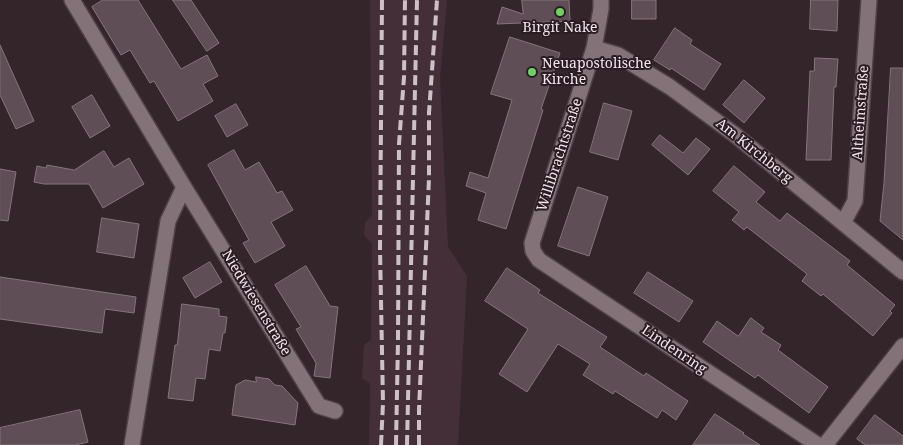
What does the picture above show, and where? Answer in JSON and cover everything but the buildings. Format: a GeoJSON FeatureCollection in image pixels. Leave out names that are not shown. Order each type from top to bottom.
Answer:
{"type":"FeatureCollection","features":[{"type":"Feature","properties":{"kind":"street","name":"Niedwiesenstraße"},"geometry":{"type":"LineString","coordinates":[[72,0],[319,406],[335,411]]}},
{"type":"Feature","properties":{"kind":"street","name":"Willibrachtstraße"},"geometry":{"type":"LineString","coordinates":[[533,251],[532,243],[594,48],[601,0]]}},
{"type":"Feature","properties":{"kind":"street","name":"Altheimstraße"},"geometry":{"type":"LineString","coordinates":[[843,223],[855,201],[869,0]]}},
{"type":"Feature","properties":{"kind":"street","name":"Am Kirchberg"},"geometry":{"type":"LineString","coordinates":[[594,48],[618,55],[670,87],[734,134],[903,272]]}},
{"type":"Feature","properties":{"kind":"street"},"geometry":{"type":"LineString","coordinates":[[132,445],[168,221],[184,186]]}},
{"type":"Feature","properties":{"kind":"street","name":"Lindenring"},"geometry":{"type":"LineString","coordinates":[[533,251],[539,260],[818,445]]}},
{"type":"Feature","properties":{"kind":"street"},"geometry":{"type":"LineString","coordinates":[[825,445],[903,346]]}},
{"type":"Feature","properties":{"kind":"shaded area"},"geometry":{"type":"Polygon","coordinates":[[[370,0],[447,0],[440,78],[448,247],[467,276],[458,445],[369,445],[370,383],[362,378],[364,345],[371,340],[372,244],[364,235],[365,222],[372,216],[370,0]]]}},
{"type":"Feature","properties":{"kind":"railway"},"geometry":{"type":"LineString","coordinates":[[381,445],[383,403],[380,249],[382,0]]}},
{"type":"Feature","properties":{"kind":"railway"},"geometry":{"type":"LineString","coordinates":[[396,445],[399,144],[404,77],[405,0]]}},
{"type":"Feature","properties":{"kind":"railway"},"geometry":{"type":"LineString","coordinates":[[407,445],[417,0]]}},
{"type":"Feature","properties":{"kind":"railway"},"geometry":{"type":"LineString","coordinates":[[419,445],[429,178],[429,113],[437,0]]}},
{"type":"Feature","properties":{"kind":"place","name":"Birgit Nake"},"geometry":{"type":"Point","coordinates":[560,12]}},
{"type":"Feature","properties":{"kind":"place","name":"Neuapostolische Kirche"},"geometry":{"type":"Point","coordinates":[532,72]}}]}
